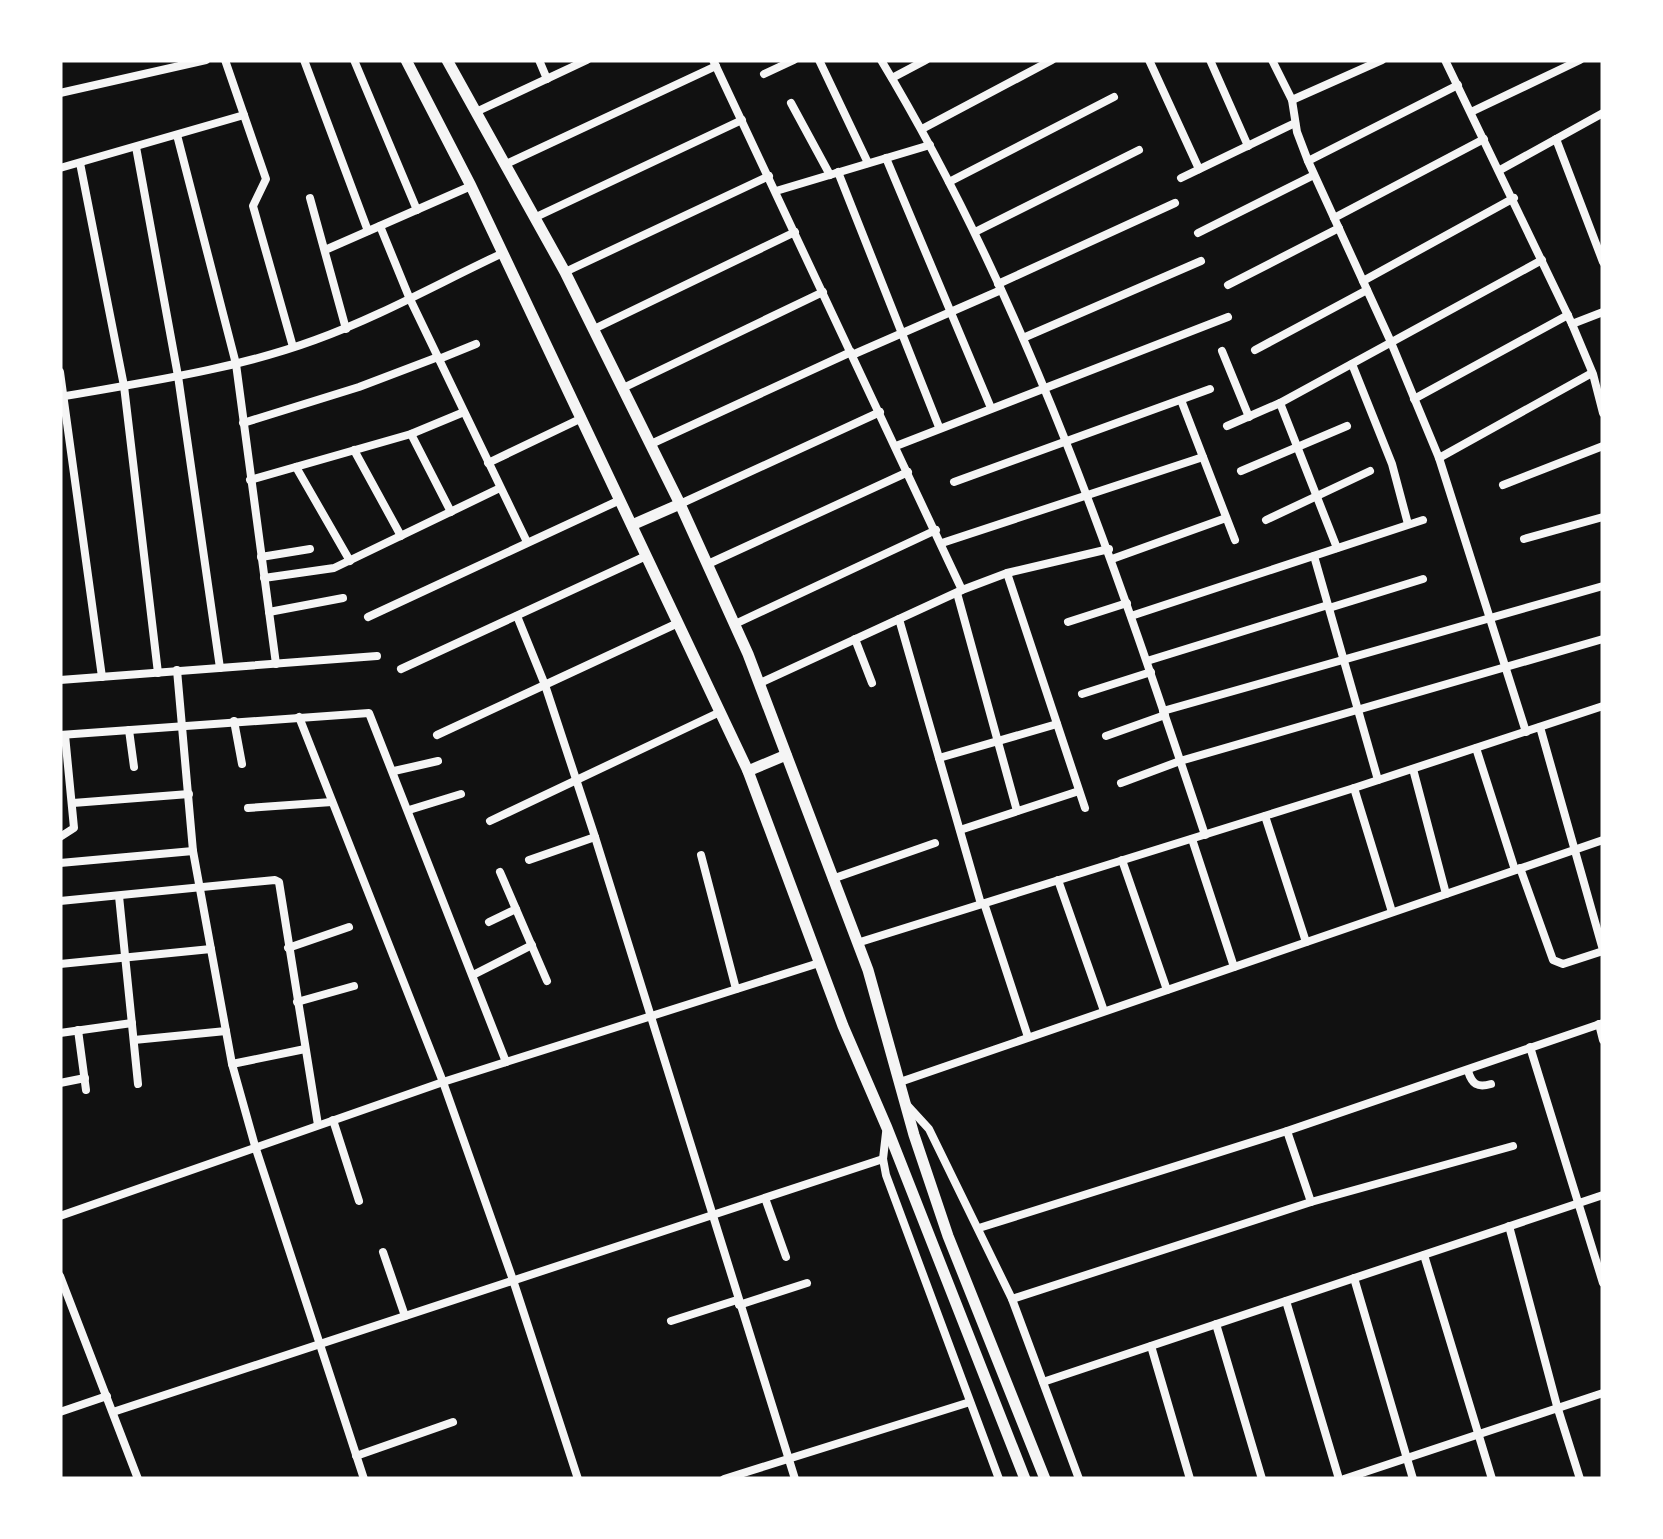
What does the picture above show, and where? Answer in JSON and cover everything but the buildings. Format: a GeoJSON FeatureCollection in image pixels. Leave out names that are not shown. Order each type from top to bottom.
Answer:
{"type":"FeatureCollection","features":[{"type":"Feature","properties":{"kind":"main road"},"geometry":{"type":"LineString","coordinates":[[406,60],[471,186],[748,772],[855,1058],[887,1128],[1026,1479]]}},
{"type":"Feature","properties":{"kind":"main road"},"geometry":{"type":"LineString","coordinates":[[447,60],[566,272],[736,624],[858,943],[948,1236],[1044,1479]]}},
{"type":"Feature","properties":{"kind":"main road"},"geometry":{"type":"LineString","coordinates":[[632,525],[680,504]]}},
{"type":"Feature","properties":{"kind":"main road"},"geometry":{"type":"LineString","coordinates":[[748,772],[786,755]]}},
{"type":"Feature","properties":{"kind":"street"},"geometry":{"type":"LineString","coordinates":[[60,94],[206,60]]}},
{"type":"Feature","properties":{"kind":"street"},"geometry":{"type":"LineString","coordinates":[[225,60],[266,179],[253,206],[293,347]]}},
{"type":"Feature","properties":{"kind":"street"},"geometry":{"type":"LineString","coordinates":[[304,60],[368,231]]}},
{"type":"Feature","properties":{"kind":"street"},"geometry":{"type":"LineString","coordinates":[[354,60],[417,210]]}},
{"type":"Feature","properties":{"kind":"street"},"geometry":{"type":"LineString","coordinates":[[539,60],[547,79]]}},
{"type":"Feature","properties":{"kind":"street"},"geometry":{"type":"LineString","coordinates":[[478,112],[587,60]]}},
{"type":"Feature","properties":{"kind":"street"},"geometry":{"type":"LineString","coordinates":[[764,74],[794,60]]}},
{"type":"Feature","properties":{"kind":"street"},"geometry":{"type":"LineString","coordinates":[[819,60],[868,163]]}},
{"type":"Feature","properties":{"kind":"street"},"geometry":{"type":"LineString","coordinates":[[881,60],[922,129],[974,232],[1068,440],[1109,549],[1205,835]]}},
{"type":"Feature","properties":{"kind":"street"},"geometry":{"type":"LineString","coordinates":[[892,78],[926,60]]}},
{"type":"Feature","properties":{"kind":"street"},"geometry":{"type":"LineString","coordinates":[[922,129],[1052,60]]}},
{"type":"Feature","properties":{"kind":"street"},"geometry":{"type":"LineString","coordinates":[[1149,60],[1199,169]]}},
{"type":"Feature","properties":{"kind":"street"},"geometry":{"type":"LineString","coordinates":[[1210,60],[1248,146]]}},
{"type":"Feature","properties":{"kind":"street"},"geometry":{"type":"LineString","coordinates":[[1272,60],[1292,100],[1308,161],[1439,458],[1526,732]]}},
{"type":"Feature","properties":{"kind":"street"},"geometry":{"type":"LineString","coordinates":[[1292,100],[1382,60]]}},
{"type":"Feature","properties":{"kind":"street"},"geometry":{"type":"LineString","coordinates":[[1445,60],[1570,319],[1593,374],[1603,413]]}},
{"type":"Feature","properties":{"kind":"street"},"geometry":{"type":"LineString","coordinates":[[1471,112],[1580,60]]}},
{"type":"Feature","properties":{"kind":"street"},"geometry":{"type":"LineString","coordinates":[[506,164],[714,63],[942,542],[959,591],[1017,812]]}},
{"type":"Feature","properties":{"kind":"street"},"geometry":{"type":"LineString","coordinates":[[1308,161],[1458,85]]}},
{"type":"Feature","properties":{"kind":"street"},"geometry":{"type":"LineString","coordinates":[[949,182],[1114,97]]}},
{"type":"Feature","properties":{"kind":"street"},"geometry":{"type":"LineString","coordinates":[[791,103],[834,174],[939,426]]}},
{"type":"Feature","properties":{"kind":"street"},"geometry":{"type":"LineString","coordinates":[[1500,170],[1603,113]]}},
{"type":"Feature","properties":{"kind":"street"},"geometry":{"type":"LineString","coordinates":[[60,168],[244,115]]}},
{"type":"Feature","properties":{"kind":"street"},"geometry":{"type":"LineString","coordinates":[[536,217],[742,120]]}},
{"type":"Feature","properties":{"kind":"street"},"geometry":{"type":"LineString","coordinates":[[1181,178],[1295,123]]}},
{"type":"Feature","properties":{"kind":"street"},"geometry":{"type":"LineString","coordinates":[[177,135],[236,364],[276,664]]}},
{"type":"Feature","properties":{"kind":"street"},"geometry":{"type":"LineString","coordinates":[[1334,218],[1484,139]]}},
{"type":"Feature","properties":{"kind":"street"},"geometry":{"type":"LineString","coordinates":[[1556,139],[1603,262]]}},
{"type":"Feature","properties":{"kind":"street"},"geometry":{"type":"LineString","coordinates":[[776,191],[930,145]]}},
{"type":"Feature","properties":{"kind":"street"},"geometry":{"type":"LineString","coordinates":[[136,147],[178,376],[220,668]]}},
{"type":"Feature","properties":{"kind":"street"},"geometry":{"type":"LineString","coordinates":[[974,232],[1140,150]]}},
{"type":"Feature","properties":{"kind":"street"},"geometry":{"type":"LineString","coordinates":[[886,158],[991,408]]}},
{"type":"Feature","properties":{"kind":"street"},"geometry":{"type":"LineString","coordinates":[[80,163],[124,386],[158,672]]}},
{"type":"Feature","properties":{"kind":"street"},"geometry":{"type":"LineString","coordinates":[[1198,233],[1314,175]]}},
{"type":"Feature","properties":{"kind":"street"},"geometry":{"type":"LineString","coordinates":[[566,272],[768,176]]}},
{"type":"Feature","properties":{"kind":"street"},"geometry":{"type":"LineString","coordinates":[[324,250],[471,186]]}},
{"type":"Feature","properties":{"kind":"street"},"geometry":{"type":"LineString","coordinates":[[310,198],[346,328]]}},
{"type":"Feature","properties":{"kind":"street"},"geometry":{"type":"LineString","coordinates":[[1256,350],[1514,198]]}},
{"type":"Feature","properties":{"kind":"street"},"geometry":{"type":"LineString","coordinates":[[651,444],[951,312],[1175,203]]}},
{"type":"Feature","properties":{"kind":"street"},"geometry":{"type":"LineString","coordinates":[[380,226],[409,296],[527,542]]}},
{"type":"Feature","properties":{"kind":"street"},"geometry":{"type":"LineString","coordinates":[[1228,285],[1339,228]]}},
{"type":"Feature","properties":{"kind":"street"},"geometry":{"type":"LineString","coordinates":[[594,329],[796,232]]}},
{"type":"Feature","properties":{"kind":"street"},"geometry":{"type":"LineString","coordinates":[[62,397],[236,364],[293,347],[346,328],[503,253]]}},
{"type":"Feature","properties":{"kind":"street"},"geometry":{"type":"LineString","coordinates":[[1227,426],[1280,403],[1542,260]]}},
{"type":"Feature","properties":{"kind":"street"},"geometry":{"type":"LineString","coordinates":[[1023,338],[1200,261]]}},
{"type":"Feature","properties":{"kind":"street"},"geometry":{"type":"LineString","coordinates":[[623,388],[823,292]]}},
{"type":"Feature","properties":{"kind":"street"},"geometry":{"type":"LineString","coordinates":[[1414,399],[1570,319],[1603,312]]}},
{"type":"Feature","properties":{"kind":"street"},"geometry":{"type":"LineString","coordinates":[[896,446],[939,426],[1228,317]]}},
{"type":"Feature","properties":{"kind":"street"},"geometry":{"type":"LineString","coordinates":[[243,423],[359,387],[476,344]]}},
{"type":"Feature","properties":{"kind":"street"},"geometry":{"type":"LineString","coordinates":[[1222,351],[1249,417]]}},
{"type":"Feature","properties":{"kind":"street"},"geometry":{"type":"LineString","coordinates":[[1352,364],[1392,464],[1408,524]]}},
{"type":"Feature","properties":{"kind":"street"},"geometry":{"type":"LineString","coordinates":[[1439,458],[1603,371]]}},
{"type":"Feature","properties":{"kind":"street"},"geometry":{"type":"LineString","coordinates":[[60,372],[102,677]]}},
{"type":"Feature","properties":{"kind":"street"},"geometry":{"type":"LineString","coordinates":[[954,482],[1210,390]]}},
{"type":"Feature","properties":{"kind":"street"},"geometry":{"type":"LineString","coordinates":[[1181,400],[1235,540]]}},
{"type":"Feature","properties":{"kind":"street"},"geometry":{"type":"LineString","coordinates":[[1280,403],[1338,548]]}},
{"type":"Feature","properties":{"kind":"street"},"geometry":{"type":"LineString","coordinates":[[250,480],[411,434],[464,412]]}},
{"type":"Feature","properties":{"kind":"street"},"geometry":{"type":"LineString","coordinates":[[680,504],[880,412]]}},
{"type":"Feature","properties":{"kind":"street"},"geometry":{"type":"LineString","coordinates":[[488,463],[582,418]]}},
{"type":"Feature","properties":{"kind":"street"},"geometry":{"type":"LineString","coordinates":[[1241,472],[1348,426]]}},
{"type":"Feature","properties":{"kind":"street"},"geometry":{"type":"LineString","coordinates":[[411,434],[451,512]]}},
{"type":"Feature","properties":{"kind":"street"},"geometry":{"type":"LineString","coordinates":[[1503,485],[1603,446]]}},
{"type":"Feature","properties":{"kind":"street"},"geometry":{"type":"LineString","coordinates":[[354,450],[400,536]]}},
{"type":"Feature","properties":{"kind":"street"},"geometry":{"type":"LineString","coordinates":[[942,542],[1203,457]]}},
{"type":"Feature","properties":{"kind":"street"},"geometry":{"type":"LineString","coordinates":[[296,467],[350,561]]}},
{"type":"Feature","properties":{"kind":"street"},"geometry":{"type":"LineString","coordinates":[[708,564],[908,472]]}},
{"type":"Feature","properties":{"kind":"street"},"geometry":{"type":"LineString","coordinates":[[1266,520],[1370,472]]}},
{"type":"Feature","properties":{"kind":"street"},"geometry":{"type":"LineString","coordinates":[[264,578],[326,570],[350,561],[500,488]]}},
{"type":"Feature","properties":{"kind":"street"},"geometry":{"type":"LineString","coordinates":[[368,616],[620,500]]}},
{"type":"Feature","properties":{"kind":"street"},"geometry":{"type":"LineString","coordinates":[[1524,540],[1603,517]]}},
{"type":"Feature","properties":{"kind":"street"},"geometry":{"type":"LineString","coordinates":[[1112,559],[1226,518]]}},
{"type":"Feature","properties":{"kind":"street"},"geometry":{"type":"LineString","coordinates":[[1132,616],[1423,520]]}},
{"type":"Feature","properties":{"kind":"street"},"geometry":{"type":"LineString","coordinates":[[736,624],[936,530]]}},
{"type":"Feature","properties":{"kind":"street"},"geometry":{"type":"LineString","coordinates":[[261,557],[310,549]]}},
{"type":"Feature","properties":{"kind":"street"},"geometry":{"type":"LineString","coordinates":[[760,683],[959,591],[1007,574],[1109,549]]}},
{"type":"Feature","properties":{"kind":"street"},"geometry":{"type":"LineString","coordinates":[[401,670],[646,556]]}},
{"type":"Feature","properties":{"kind":"street"},"geometry":{"type":"LineString","coordinates":[[1314,556],[1378,780]]}},
{"type":"Feature","properties":{"kind":"street"},"geometry":{"type":"LineString","coordinates":[[1007,574],[1085,808]]}},
{"type":"Feature","properties":{"kind":"street"},"geometry":{"type":"LineString","coordinates":[[1147,661],[1423,579]]}},
{"type":"Feature","properties":{"kind":"street"},"geometry":{"type":"LineString","coordinates":[[1106,736],[1164,713],[1343,658],[1603,586]]}},
{"type":"Feature","properties":{"kind":"street"},"geometry":{"type":"LineString","coordinates":[[269,612],[343,598]]}},
{"type":"Feature","properties":{"kind":"street"},"geometry":{"type":"LineString","coordinates":[[1068,622],[1127,603]]}},
{"type":"Feature","properties":{"kind":"street"},"geometry":{"type":"LineString","coordinates":[[517,616],[545,685],[595,837],[794,1479]]}},
{"type":"Feature","properties":{"kind":"street"},"geometry":{"type":"LineString","coordinates":[[900,619],[982,904],[1028,1038]]}},
{"type":"Feature","properties":{"kind":"street"},"geometry":{"type":"LineString","coordinates":[[437,736],[678,623]]}},
{"type":"Feature","properties":{"kind":"street"},"geometry":{"type":"LineString","coordinates":[[1121,784],[1180,761],[1603,639]]}},
{"type":"Feature","properties":{"kind":"street"},"geometry":{"type":"LineString","coordinates":[[855,640],[872,683]]}},
{"type":"Feature","properties":{"kind":"street"},"geometry":{"type":"LineString","coordinates":[[60,680],[377,656]]}},
{"type":"Feature","properties":{"kind":"street"},"geometry":{"type":"LineString","coordinates":[[177,670],[193,851],[232,1064],[364,1479]]}},
{"type":"Feature","properties":{"kind":"street"},"geometry":{"type":"LineString","coordinates":[[1082,694],[1150,672]]}},
{"type":"Feature","properties":{"kind":"street"},"geometry":{"type":"LineString","coordinates":[[858,943],[1603,706]]}},
{"type":"Feature","properties":{"kind":"street"},"geometry":{"type":"LineString","coordinates":[[60,836],[74,828],[62,735],[366,712],[373,718],[506,1062]]}},
{"type":"Feature","properties":{"kind":"street"},"geometry":{"type":"LineString","coordinates":[[490,821],[720,712]]}},
{"type":"Feature","properties":{"kind":"street"},"geometry":{"type":"LineString","coordinates":[[299,717],[443,1082],[578,1479]]}},
{"type":"Feature","properties":{"kind":"street"},"geometry":{"type":"LineString","coordinates":[[234,721],[242,764]]}},
{"type":"Feature","properties":{"kind":"street"},"geometry":{"type":"LineString","coordinates":[[939,758],[1057,724]]}},
{"type":"Feature","properties":{"kind":"street"},"geometry":{"type":"LineString","coordinates":[[1476,748],[1550,955],[1563,964],[1603,950],[1540,727]]}},
{"type":"Feature","properties":{"kind":"street"},"geometry":{"type":"LineString","coordinates":[[128,730],[134,767]]}},
{"type":"Feature","properties":{"kind":"street"},"geometry":{"type":"LineString","coordinates":[[394,771],[438,761]]}},
{"type":"Feature","properties":{"kind":"street"},"geometry":{"type":"LineString","coordinates":[[1413,769],[1446,894]]}},
{"type":"Feature","properties":{"kind":"street"},"geometry":{"type":"LineString","coordinates":[[1354,788],[1392,912]]}},
{"type":"Feature","properties":{"kind":"street"},"geometry":{"type":"LineString","coordinates":[[960,830],[1079,791]]}},
{"type":"Feature","properties":{"kind":"street"},"geometry":{"type":"LineString","coordinates":[[73,803],[188,794]]}},
{"type":"Feature","properties":{"kind":"street"},"geometry":{"type":"LineString","coordinates":[[409,810],[461,794]]}},
{"type":"Feature","properties":{"kind":"street"},"geometry":{"type":"LineString","coordinates":[[248,808],[332,802]]}},
{"type":"Feature","properties":{"kind":"street"},"geometry":{"type":"LineString","coordinates":[[1265,816],[1306,942]]}},
{"type":"Feature","properties":{"kind":"street"},"geometry":{"type":"LineString","coordinates":[[529,860],[595,837]]}},
{"type":"Feature","properties":{"kind":"street"},"geometry":{"type":"LineString","coordinates":[[1192,839],[1234,966]]}},
{"type":"Feature","properties":{"kind":"street"},"geometry":{"type":"LineString","coordinates":[[900,1082],[1603,840]]}},
{"type":"Feature","properties":{"kind":"street"},"geometry":{"type":"LineString","coordinates":[[832,879],[935,843]]}},
{"type":"Feature","properties":{"kind":"street"},"geometry":{"type":"LineString","coordinates":[[60,862],[193,851]]}},
{"type":"Feature","properties":{"kind":"street"},"geometry":{"type":"LineString","coordinates":[[701,855],[736,989]]}},
{"type":"Feature","properties":{"kind":"street"},"geometry":{"type":"LineString","coordinates":[[1122,860],[1167,990]]}},
{"type":"Feature","properties":{"kind":"street"},"geometry":{"type":"LineString","coordinates":[[500,872],[547,981]]}},
{"type":"Feature","properties":{"kind":"street"},"geometry":{"type":"LineString","coordinates":[[60,901],[277,880],[318,1125]]}},
{"type":"Feature","properties":{"kind":"street"},"geometry":{"type":"LineString","coordinates":[[1058,880],[1104,1011]]}},
{"type":"Feature","properties":{"kind":"street"},"geometry":{"type":"LineString","coordinates":[[119,896],[138,1084]]}},
{"type":"Feature","properties":{"kind":"street"},"geometry":{"type":"LineString","coordinates":[[489,922],[516,908]]}},
{"type":"Feature","properties":{"kind":"street"},"geometry":{"type":"LineString","coordinates":[[288,948],[349,927]]}},
{"type":"Feature","properties":{"kind":"street"},"geometry":{"type":"LineString","coordinates":[[473,975],[532,945]]}},
{"type":"Feature","properties":{"kind":"street"},"geometry":{"type":"LineString","coordinates":[[60,964],[211,949]]}},
{"type":"Feature","properties":{"kind":"street"},"geometry":{"type":"LineString","coordinates":[[60,1216],[443,1082],[819,963]]}},
{"type":"Feature","properties":{"kind":"street"},"geometry":{"type":"LineString","coordinates":[[297,1002],[354,986]]}},
{"type":"Feature","properties":{"kind":"street"},"geometry":{"type":"LineString","coordinates":[[60,1032],[132,1024]]}},
{"type":"Feature","properties":{"kind":"street"},"geometry":{"type":"LineString","coordinates":[[979,1228],[1287,1131],[1601,1024],[1603,1040]]}},
{"type":"Feature","properties":{"kind":"street"},"geometry":{"type":"LineString","coordinates":[[78,1030],[86,1090]]}},
{"type":"Feature","properties":{"kind":"street"},"geometry":{"type":"LineString","coordinates":[[134,1040],[226,1031]]}},
{"type":"Feature","properties":{"kind":"street"},"geometry":{"type":"LineString","coordinates":[[1530,1047],[1603,1284]]}},
{"type":"Feature","properties":{"kind":"street"},"geometry":{"type":"LineString","coordinates":[[232,1064],[305,1049]]}},
{"type":"Feature","properties":{"kind":"street"},"geometry":{"type":"LineString","coordinates":[[1468,1071],[1474,1084],[1490,1084]]}},
{"type":"Feature","properties":{"kind":"street"},"geometry":{"type":"LineString","coordinates":[[60,1084],[84,1078]]}},
{"type":"Feature","properties":{"kind":"street"},"geometry":{"type":"LineString","coordinates":[[904,1102],[929,1129],[979,1228],[1012,1299],[1080,1479]]}},
{"type":"Feature","properties":{"kind":"street"},"geometry":{"type":"LineString","coordinates":[[333,1120],[359,1201]]}},
{"type":"Feature","properties":{"kind":"street"},"geometry":{"type":"LineString","coordinates":[[887,1128],[883,1159],[996,1478]]}},
{"type":"Feature","properties":{"kind":"street"},"geometry":{"type":"LineString","coordinates":[[1287,1131],[1312,1202]]}},
{"type":"Feature","properties":{"kind":"street"},"geometry":{"type":"LineString","coordinates":[[1012,1299],[1312,1202],[1514,1146]]}},
{"type":"Feature","properties":{"kind":"street"},"geometry":{"type":"LineString","coordinates":[[114,1412],[883,1159]]}},
{"type":"Feature","properties":{"kind":"street"},"geometry":{"type":"LineString","coordinates":[[1043,1382],[1603,1195]]}},
{"type":"Feature","properties":{"kind":"street"},"geometry":{"type":"LineString","coordinates":[[765,1198],[786,1256]]}},
{"type":"Feature","properties":{"kind":"street"},"geometry":{"type":"LineString","coordinates":[[1509,1226],[1580,1479]]}},
{"type":"Feature","properties":{"kind":"street"},"geometry":{"type":"LineString","coordinates":[[383,1252],[404,1316]]}},
{"type":"Feature","properties":{"kind":"street"},"geometry":{"type":"LineString","coordinates":[[1424,1255],[1492,1479]]}},
{"type":"Feature","properties":{"kind":"street"},"geometry":{"type":"LineString","coordinates":[[60,1276],[138,1479]]}},
{"type":"Feature","properties":{"kind":"street"},"geometry":{"type":"LineString","coordinates":[[1354,1278],[1414,1479]]}},
{"type":"Feature","properties":{"kind":"street"},"geometry":{"type":"LineString","coordinates":[[671,1321],[807,1283]]}},
{"type":"Feature","properties":{"kind":"street"},"geometry":{"type":"LineString","coordinates":[[1286,1300],[1341,1479],[1603,1392]]}},
{"type":"Feature","properties":{"kind":"street"},"geometry":{"type":"LineString","coordinates":[[1216,1324],[1262,1479]]}},
{"type":"Feature","properties":{"kind":"street"},"geometry":{"type":"LineString","coordinates":[[1151,1346],[1190,1479]]}},
{"type":"Feature","properties":{"kind":"street"},"geometry":{"type":"LineString","coordinates":[[60,1412],[107,1396]]}},
{"type":"Feature","properties":{"kind":"street"},"geometry":{"type":"LineString","coordinates":[[724,1479],[970,1402]]}},
{"type":"Feature","properties":{"kind":"street"},"geometry":{"type":"LineString","coordinates":[[356,1456],[453,1422]]}}]}
